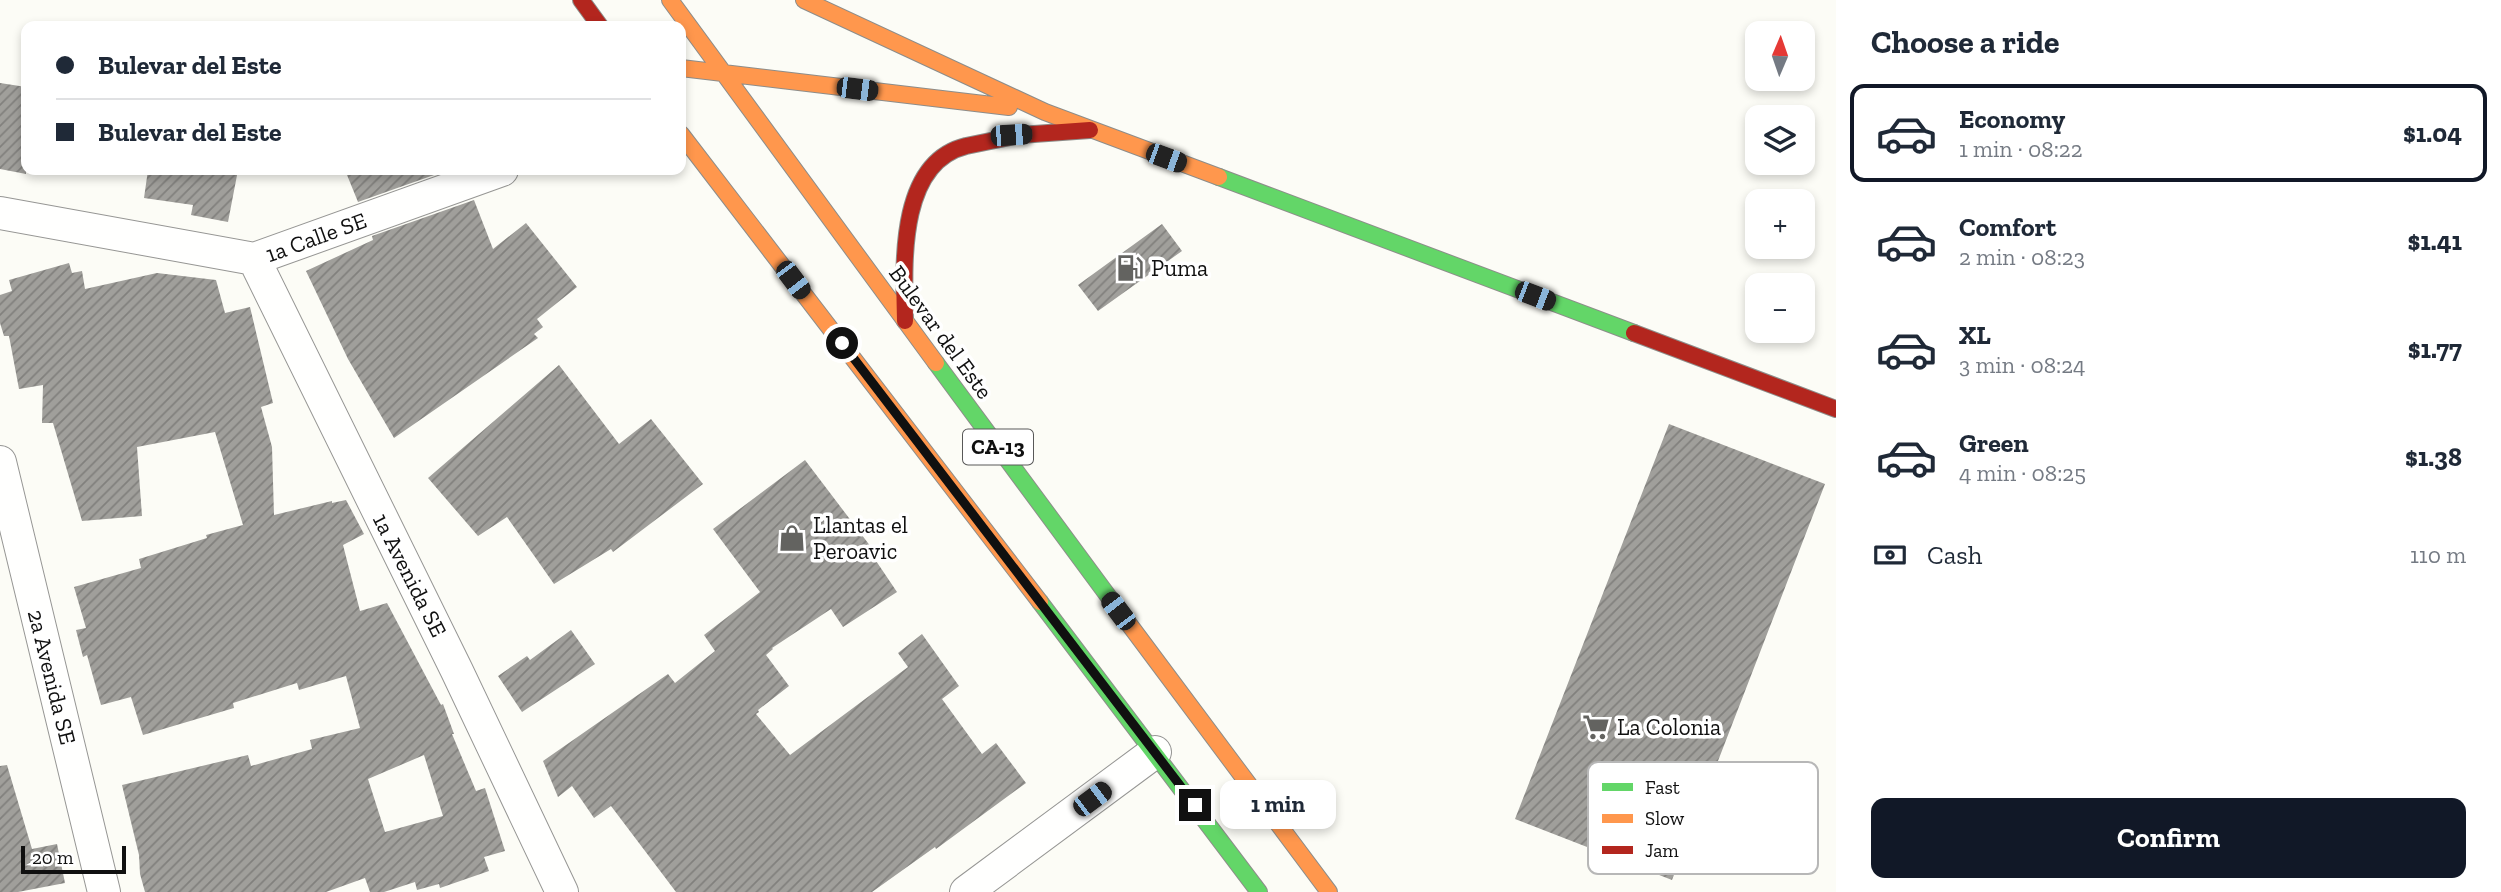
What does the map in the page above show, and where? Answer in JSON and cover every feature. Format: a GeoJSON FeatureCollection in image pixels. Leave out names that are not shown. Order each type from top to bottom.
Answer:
{"type":"FeatureCollection","features":[{"type":"Feature","properties":{"kind":"main road"},"geometry":{"type":"LineString","coordinates":[[580,0],[596,21]]}},
{"type":"Feature","properties":{"kind":"main road","name":"Bulevar del Este"},"geometry":{"type":"LineString","coordinates":[[670,0],[685,21]]}},
{"type":"Feature","properties":{"kind":"main road"},"geometry":{"type":"LineString","coordinates":[[804,0],[1045,112],[1090,130],[1836,409]]}},
{"type":"Feature","properties":{"kind":"main road","name":"Bulevar del Este"},"geometry":{"type":"LineString","coordinates":[[686,22],[1147,658],[1329,892]]}},
{"type":"Feature","properties":{"kind":"main road"},"geometry":{"type":"LineString","coordinates":[[686,69],[1045,112]]}},
{"type":"Feature","properties":{"kind":"main road"},"geometry":{"type":"LineString","coordinates":[[905,321],[905,245],[912,204],[932,169],[959,148],[1011,135],[1090,130]]}},
{"type":"Feature","properties":{"kind":"main road","name":"CA-13"},"geometry":{"type":"LineString","coordinates":[[686,140],[1155,752],[1259,892]]}},
{"type":"Feature","properties":{"kind":"main road"},"geometry":{"type":"LineString","coordinates":[[858,364],[918,415]]}},
{"type":"Feature","properties":{"kind":"street","name":"1a Calle SE"},"geometry":{"type":"LineString","coordinates":[[0,213],[254,259],[488,175]]}},
{"type":"Feature","properties":{"kind":"street","name":"1a Avenida SE"},"geometry":{"type":"LineString","coordinates":[[254,259],[457,671],[562,892]]}},
{"type":"Feature","properties":{"kind":"street","name":"2a Avenida SE"},"geometry":{"type":"LineString","coordinates":[[0,462],[104,892]]}},
{"type":"Feature","properties":{"kind":"street"},"geometry":{"type":"LineString","coordinates":[[966,892],[1155,752]]}},
{"type":"Feature","properties":{"kind":"building"},"geometry":{"type":"Polygon","coordinates":[[[0,83],[21,86],[21,173],[0,169],[0,83]]]}},
{"type":"Feature","properties":{"kind":"building"},"geometry":{"type":"Polygon","coordinates":[[[147,175],[237,175],[228,222],[191,215],[193,205],[144,198],[147,175]]]}},
{"type":"Feature","properties":{"kind":"building"},"geometry":{"type":"Polygon","coordinates":[[[347,175],[434,175],[358,202],[347,175]]]}},
{"type":"Feature","properties":{"kind":"building"},"geometry":{"type":"Polygon","coordinates":[[[474,200],[493,249],[526,223],[577,287],[537,319],[543,327],[534,334],[538,338],[394,438],[348,359],[306,271],[373,240],[372,236],[474,200]]]}},
{"type":"Feature","properties":{"kind":"building","name":"Puma"},"geometry":{"type":"Polygon","coordinates":[[[1162,224],[1182,251],[1098,311],[1078,285],[1162,224]]]}},
{"type":"Feature","properties":{"kind":"building"},"geometry":{"type":"Polygon","coordinates":[[[69,263],[72,273],[82,271],[85,289],[157,273],[216,280],[225,313],[250,307],[273,403],[261,407],[272,447],[274,515],[346,500],[364,534],[343,545],[360,611],[387,603],[441,705],[443,704],[452,734],[476,791],[485,788],[505,851],[484,857],[489,871],[440,888],[439,884],[417,890],[415,882],[384,892],[370,892],[365,878],[326,892],[145,892],[122,785],[248,755],[251,766],[312,749],[310,740],[360,728],[346,676],[299,690],[297,683],[233,703],[234,708],[143,735],[131,697],[101,705],[87,655],[83,657],[76,630],[86,628],[74,587],[141,568],[139,559],[243,525],[215,432],[137,447],[142,516],[82,521],[53,423],[42,423],[43,385],[19,389],[9,336],[4,336],[0,323],[0,295],[12,291],[9,280],[69,263]],[[424,755],[368,779],[385,832],[443,816],[424,755]]]}},
{"type":"Feature","properties":{"kind":"building"},"geometry":{"type":"Polygon","coordinates":[[[559,365],[619,444],[651,419],[703,484],[613,552],[611,549],[554,584],[507,517],[478,536],[428,478],[559,365]]]}},
{"type":"Feature","properties":{"kind":"building"},"geometry":{"type":"Polygon","coordinates":[[[1669,424],[1825,484],[1718,762],[1588,762],[1588,847],[1515,819],[1669,424]]]}},
{"type":"Feature","properties":{"kind":"building"},"geometry":{"type":"Polygon","coordinates":[[[805,460],[871,547],[868,549],[897,592],[843,627],[831,609],[772,648],[766,655],[789,686],[756,714],[790,755],[908,667],[898,653],[922,634],[959,686],[942,699],[982,754],[996,743],[1026,783],[872,892],[676,892],[611,806],[594,818],[572,786],[558,797],[543,761],[668,674],[675,683],[715,651],[704,635],[760,592],[713,529],[805,460]]]}},
{"type":"Feature","properties":{"kind":"building"},"geometry":{"type":"Polygon","coordinates":[[[571,630],[595,664],[522,712],[498,676],[527,656],[530,660],[571,630]]]}},
{"type":"Feature","properties":{"kind":"building"},"geometry":{"type":"Polygon","coordinates":[[[7,765],[32,849],[57,844],[65,883],[18,892],[0,892],[0,766],[7,765]]]}},
{"type":"Feature","properties":{"kind":"building"},"geometry":{"type":"Polygon","coordinates":[[[1657,874],[1674,874],[1672,880],[1657,874]]]}},
{"type":"Feature","properties":{"kind":"traffic: fast"},"geometry":{"type":"LineString","coordinates":[[1219,177],[1634,333]]}},
{"type":"Feature","properties":{"kind":"traffic: fast"},"geometry":{"type":"LineString","coordinates":[[936,363],[1114,604]]}},
{"type":"Feature","properties":{"kind":"traffic: fast"},"geometry":{"type":"LineString","coordinates":[[1040,602],[1259,892]]}},
{"type":"Feature","properties":{"kind":"traffic: slow"},"geometry":{"type":"LineString","coordinates":[[670,0],[685,21]]}},
{"type":"Feature","properties":{"kind":"traffic: slow"},"geometry":{"type":"LineString","coordinates":[[804,0],[1045,112],[1219,177]]}},
{"type":"Feature","properties":{"kind":"traffic: slow"},"geometry":{"type":"LineString","coordinates":[[686,22],[936,363]]}},
{"type":"Feature","properties":{"kind":"traffic: slow"},"geometry":{"type":"LineString","coordinates":[[686,69],[1009,107]]}},
{"type":"Feature","properties":{"kind":"traffic: slow"},"geometry":{"type":"LineString","coordinates":[[686,141],[1040,602]]}},
{"type":"Feature","properties":{"kind":"traffic: slow"},"geometry":{"type":"LineString","coordinates":[[1114,604],[1329,892]]}},
{"type":"Feature","properties":{"kind":"traffic: jam"},"geometry":{"type":"LineString","coordinates":[[581,0],[596,21]]}},
{"type":"Feature","properties":{"kind":"traffic: jam"},"geometry":{"type":"LineString","coordinates":[[905,321],[904,273],[909,220],[916,195],[927,173],[944,156],[966,146],[1020,135],[1090,130]]}},
{"type":"Feature","properties":{"kind":"traffic: jam"},"geometry":{"type":"LineString","coordinates":[[1634,333],[1836,409]]}},
{"type":"Feature","properties":{"kind":"place","name":"Puma"},"geometry":{"type":"Point","coordinates":[1130,268]}},
{"type":"Feature","properties":{"kind":"place","name":"Llantas el Peroavic"},"geometry":{"type":"Point","coordinates":[792,538]}},
{"type":"Feature","properties":{"kind":"place","name":"La Colonia"},"geometry":{"type":"Point","coordinates":[1596,727]}},
{"type":"Feature","properties":{"kind":"route"},"geometry":{"type":"LineString","coordinates":[[842,343],[1195,805]]}}]}
